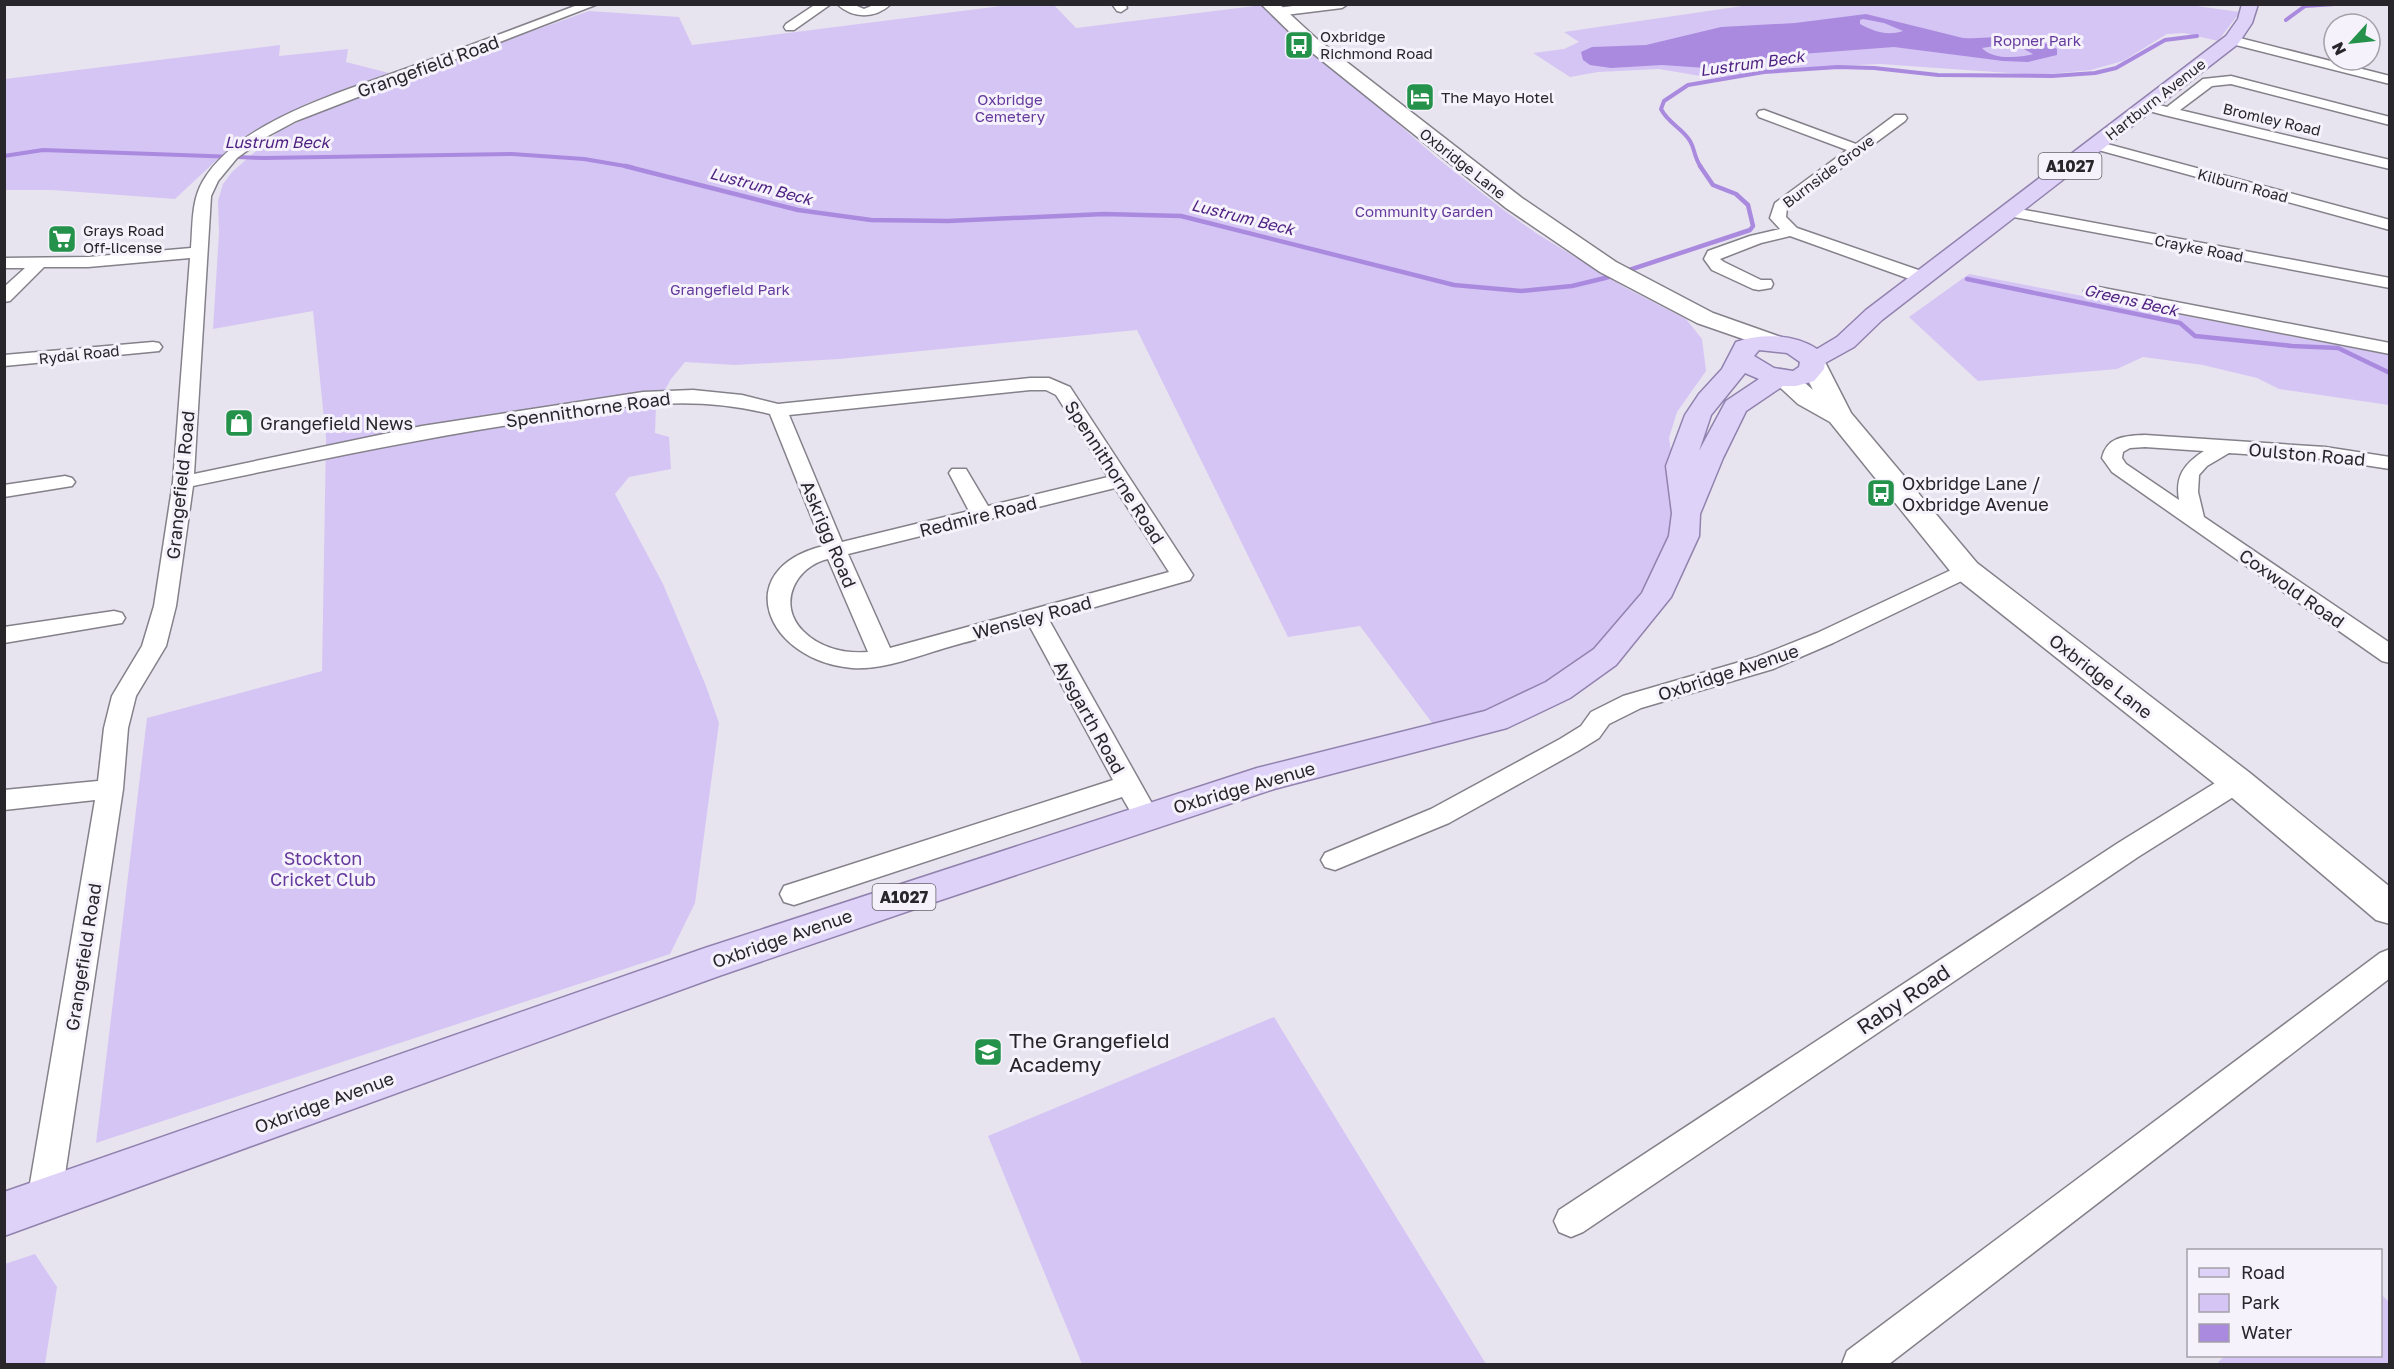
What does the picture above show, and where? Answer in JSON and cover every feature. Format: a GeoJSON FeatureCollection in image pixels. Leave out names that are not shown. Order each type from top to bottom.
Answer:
{"type":"FeatureCollection","features":[{"type":"Feature","properties":{"kind":"main road","name":"Hartburn Avenue"},"geometry":{"type":"LineString","coordinates":[[1812,362],[1826,356],[1855,335],[1874,315],[2232,40],[2244,26],[2250,14],[2250,4]]}},
{"type":"Feature","properties":{"kind":"main road","name":"Hartburn Avenue"},"geometry":{"type":"LineString","coordinates":[[1775,342],[1817,336],[1846,328],[1874,315]]}},
{"type":"Feature","properties":{"kind":"main road","name":"A1027"},"geometry":{"type":"LineString","coordinates":[[1741,356],[1745,347],[1756,343],[1775,342]]}},
{"type":"Feature","properties":{"kind":"main road"},"geometry":{"type":"LineString","coordinates":[[1775,342],[1799,349],[1812,362]]}},
{"type":"Feature","properties":{"kind":"main road"},"geometry":{"type":"LineString","coordinates":[[1741,356],[1748,366],[1761,373],[1781,377]]}},
{"type":"Feature","properties":{"kind":"main road","name":"Oxbridge Avenue"},"geometry":{"type":"LineString","coordinates":[[24,1208],[705,964],[1137,801],[1269,777],[1495,720],[1558,690],[1605,657],[1656,597],[1684,536],[1686,514],[1680,466],[1698,415],[1733,372],[1741,356]]}},
{"type":"Feature","properties":{"kind":"main road","name":"A1027"},"geometry":{"type":"LineString","coordinates":[[1781,377],[1803,375],[1810,371],[1812,362]]}},
{"type":"Feature","properties":{"kind":"main road","name":"Oxbridge Avenue"},"geometry":{"type":"LineString","coordinates":[[1686,514],[1709,458],[1735,407],[1781,377]]}},
{"type":"Feature","properties":{"kind":"street","name":"Grangefield Road"},"geometry":{"type":"LineString","coordinates":[[24,1208],[110,789],[116,728],[124,696],[154,646],[165,606],[183,482],[203,196],[208,182],[218,168],[260,135],[306,111],[592,4]]}},
{"type":"Feature","properties":{"kind":"street"},"geometry":{"type":"LineString","coordinates":[[790,27],[825,4]]}},
{"type":"Feature","properties":{"kind":"street"},"geometry":{"type":"LineString","coordinates":[[843,4],[854,11],[871,13],[885,4]]}},
{"type":"Feature","properties":{"kind":"street"},"geometry":{"type":"LineString","coordinates":[[1273,8],[1342,4]]}},
{"type":"Feature","properties":{"kind":"street","name":"Oxbridge Lane"},"geometry":{"type":"LineString","coordinates":[[1273,8],[1328,57],[1514,203],[1608,267],[1706,318]]}},
{"type":"Feature","properties":{"kind":"street"},"geometry":{"type":"LineString","coordinates":[[2232,40],[2390,80]]}},
{"type":"Feature","properties":{"kind":"street","name":"Bromley Road"},"geometry":{"type":"LineString","coordinates":[[2221,80],[2243,82],[2390,121]]}},
{"type":"Feature","properties":{"kind":"street","name":"Hartburn Avenue"},"geometry":{"type":"LineString","coordinates":[[2169,112],[2208,82],[2221,80]]}},
{"type":"Feature","properties":{"kind":"street","name":"Bromley Road"},"geometry":{"type":"LineString","coordinates":[[2146,106],[2390,165]]}},
{"type":"Feature","properties":{"kind":"street"},"geometry":{"type":"LineString","coordinates":[[1764,114],[1857,149]]}},
{"type":"Feature","properties":{"kind":"street","name":"Burnside Grove"},"geometry":{"type":"LineString","coordinates":[[1900,118],[1780,206],[1778,218],[1791,231],[1924,278]]}},
{"type":"Feature","properties":{"kind":"street","name":"Kilburn Road"},"geometry":{"type":"LineString","coordinates":[[2096,145],[2390,225]]}},
{"type":"Feature","properties":{"kind":"street","name":"Crayke Road"},"geometry":{"type":"LineString","coordinates":[[2009,212],[2390,283]]}},
{"type":"Feature","properties":{"kind":"street","name":"Burnside Grove"},"geometry":{"type":"LineString","coordinates":[[1765,284],[1759,285],[1718,266],[1712,259],[1714,254],[1756,239],[1791,231]]}},
{"type":"Feature","properties":{"kind":"street"},"geometry":{"type":"LineString","coordinates":[[4,263],[88,262],[199,252]]}},
{"type":"Feature","properties":{"kind":"street"},"geometry":{"type":"LineString","coordinates":[[4,297],[38,264]]}},
{"type":"Feature","properties":{"kind":"street"},"geometry":{"type":"LineString","coordinates":[[2093,291],[2111,297],[2390,349]]}},
{"type":"Feature","properties":{"kind":"street"},"geometry":{"type":"LineString","coordinates":[[1706,318],[1775,342]]}},
{"type":"Feature","properties":{"kind":"street"},"geometry":{"type":"LineString","coordinates":[[1706,318],[1741,356]]}},
{"type":"Feature","properties":{"kind":"street","name":"Rydal Road"},"geometry":{"type":"LineString","coordinates":[[4,361],[153,347]]}},
{"type":"Feature","properties":{"kind":"street","name":"Oxbridge Lane"},"geometry":{"type":"LineString","coordinates":[[1812,362],[1839,416],[1966,570],[2237,782],[2390,909]]}},
{"type":"Feature","properties":{"kind":"street","name":"Oxbridge Lane"},"geometry":{"type":"LineString","coordinates":[[1781,377],[1807,398],[1839,416]]}},
{"type":"Feature","properties":{"kind":"street","name":"Spennithorne Road"},"geometry":{"type":"LineString","coordinates":[[183,482],[422,432],[643,398],[693,396],[742,401],[778,410],[1030,384],[1049,384],[1063,391],[1182,575]]}},
{"type":"Feature","properties":{"kind":"street","name":"Askrigg Road"},"geometry":{"type":"LineString","coordinates":[[778,410],[882,657]]}},
{"type":"Feature","properties":{"kind":"street","name":"Coxwold Road"},"geometry":{"type":"LineString","coordinates":[[2224,447],[2145,441],[2125,442],[2114,449],[2112,458],[2119,468],[2390,655]]}},
{"type":"Feature","properties":{"kind":"street"},"geometry":{"type":"LineString","coordinates":[[2194,520],[2186,489],[2187,475],[2195,465],[2224,447]]}},
{"type":"Feature","properties":{"kind":"street","name":"Oulston Road"},"geometry":{"type":"LineString","coordinates":[[2224,447],[2325,453],[2390,464]]}},
{"type":"Feature","properties":{"kind":"street"},"geometry":{"type":"LineString","coordinates":[[959,473],[982,515]]}},
{"type":"Feature","properties":{"kind":"street","name":"Redmire Road"},"geometry":{"type":"LineString","coordinates":[[836,552],[1121,480]]}},
{"type":"Feature","properties":{"kind":"street"},"geometry":{"type":"LineString","coordinates":[[4,490],[65,482]]}},
{"type":"Feature","properties":{"kind":"street"},"geometry":{"type":"LineString","coordinates":[[836,552],[811,556],[791,569],[779,590],[780,613],[789,633],[828,656],[855,660],[882,657]]}},
{"type":"Feature","properties":{"kind":"street","name":"Oxbridge Avenue"},"geometry":{"type":"LineString","coordinates":[[1335,860],[1440,816],[1569,745],[1590,732],[1600,718],[1632,702],[1765,663],[1825,638],[1966,570]]}},
{"type":"Feature","properties":{"kind":"street","name":"Wensley Road"},"geometry":{"type":"LineString","coordinates":[[882,657],[1036,617],[1182,575]]}},
{"type":"Feature","properties":{"kind":"street","name":"Aysgarth Road"},"geometry":{"type":"LineString","coordinates":[[1036,617],[1137,801]]}},
{"type":"Feature","properties":{"kind":"street"},"geometry":{"type":"LineString","coordinates":[[4,635],[114,618]]}},
{"type":"Feature","properties":{"kind":"street","name":"Raby Road"},"geometry":{"type":"LineString","coordinates":[[1571,1221],[2128,850],[2237,782]]}},
{"type":"Feature","properties":{"kind":"street"},"geometry":{"type":"LineString","coordinates":[[4,800],[110,789]]}},
{"type":"Feature","properties":{"kind":"street"},"geometry":{"type":"LineString","coordinates":[[794,894],[1137,801]]}},
{"type":"Feature","properties":{"kind":"street"},"geometry":{"type":"LineString","coordinates":[[1860,1365],[2390,961]]}},
{"type":"Feature","properties":{"kind":"green space","name":"Ropner Park"},"geometry":{"type":"Polygon","coordinates":[[[1756,4],[2182,4],[2240,12],[2218,41],[2184,33],[2167,34],[2123,61],[2091,70],[2039,75],[1880,64],[1793,68],[1712,78],[1659,69],[1598,72],[1570,77],[1533,53],[1564,49],[1579,42],[1564,32],[1756,4]]]}},
{"type":"Feature","properties":{"kind":"green space"},"geometry":{"type":"Polygon","coordinates":[[[1009,5],[1054,5],[1076,28],[1263,5],[1437,158],[1505,211],[1536,233],[1624,287],[1686,319],[1702,339],[1706,371],[1677,412],[1669,438],[1684,536],[1605,657],[1441,735],[1360,626],[1288,637],[1137,330],[839,359],[735,365],[685,362],[671,379],[656,406],[655,433],[669,437],[671,469],[629,477],[615,494],[663,584],[719,723],[695,903],[670,954],[96,1143],[147,718],[322,671],[326,438],[313,311],[213,329],[219,233],[218,201],[223,184],[232,172],[279,131],[329,108],[479,50],[589,11],[679,17],[692,45],[1009,5]]]}},
{"type":"Feature","properties":{"kind":"green space"},"geometry":{"type":"Polygon","coordinates":[[[280,45],[279,56],[348,49],[346,62],[389,73],[308,103],[236,142],[175,199],[52,190],[5,190],[5,79],[280,45]]]}},
{"type":"Feature","properties":{"kind":"green space"},"geometry":{"type":"Polygon","coordinates":[[[1969,274],[2389,355],[2389,405],[2279,389],[2257,378],[2203,365],[2143,357],[2117,369],[1978,381],[1909,317],[1969,274]]]}},
{"type":"Feature","properties":{"kind":"green space"},"geometry":{"type":"Polygon","coordinates":[[[1274,1017],[1486,1364],[1082,1364],[988,1136],[1274,1017]]]}},
{"type":"Feature","properties":{"kind":"green space"},"geometry":{"type":"Polygon","coordinates":[[[35,1254],[57,1287],[45,1364],[5,1364],[5,1264],[35,1254]]]}},
{"type":"Feature","properties":{"kind":"green space"},"geometry":{"type":"Polygon","coordinates":[[[2382,1295],[2389,1302],[2389,1364],[2220,1364],[2218,1362],[2224,1357],[2382,1357],[2382,1295]]]}},
{"type":"Feature","properties":{"kind":"water"},"geometry":{"type":"Polygon","coordinates":[[[1866,14],[1963,38],[2010,36],[2031,39],[2057,49],[2057,55],[2028,62],[2003,61],[1894,47],[1776,56],[1706,68],[1662,65],[1611,68],[1590,65],[1583,60],[1581,52],[1592,47],[1646,45],[1721,27],[1795,23],[1866,14]],[[1860,20],[1860,24],[1876,31],[1892,33],[1903,31],[1884,23],[1860,20]],[[2008,44],[1982,48],[1992,55],[1999,56],[2013,57],[2033,54],[2022,48],[2008,44]]]}},
{"type":"Feature","properties":{"kind":"waterway","name":"Lustrum Beck"},"geometry":{"type":"LineString","coordinates":[[2286,20],[2305,6],[2335,4]]}},
{"type":"Feature","properties":{"kind":"waterway","name":"Lustrum Beck"},"geometry":{"type":"LineString","coordinates":[[1701,167],[1690,141],[1661,109],[1664,101],[1688,85],[1764,72],[1838,67],[1874,68],[1938,75],[2052,76],[2095,73],[2116,68],[2165,40],[2197,36]]}},
{"type":"Feature","properties":{"kind":"waterway","name":"Lustrum Beck"},"geometry":{"type":"LineString","coordinates":[[4,156],[43,150],[264,158],[512,154],[584,159],[631,167]]}},
{"type":"Feature","properties":{"kind":"waterway","name":"Lustrum Beck"},"geometry":{"type":"LineString","coordinates":[[625,166],[798,210],[871,220],[948,221],[1104,214],[1181,216],[1454,285],[1521,291],[1572,286],[1605,278],[1750,230],[1753,226],[1748,205],[1736,194],[1713,185],[1700,166]]}},
{"type":"Feature","properties":{"kind":"waterway","name":"Greens Beck"},"geometry":{"type":"LineString","coordinates":[[1967,279],[2180,323],[2195,336],[2292,346],[2338,348],[2390,373]]}},
{"type":"Feature","properties":{"kind":"place","name":"Oxbridge Richmond Road"},"geometry":{"type":"Point","coordinates":[1299,45]}},
{"type":"Feature","properties":{"kind":"place","name":"The Mayo Hotel"},"geometry":{"type":"Point","coordinates":[1420,97]}},
{"type":"Feature","properties":{"kind":"place","name":"Grays Road Off-license"},"geometry":{"type":"Point","coordinates":[62,239]}},
{"type":"Feature","properties":{"kind":"place","name":"Grangefield News"},"geometry":{"type":"Point","coordinates":[239,423]}},
{"type":"Feature","properties":{"kind":"place","name":"Oxbridge Lane / Oxbridge Avenue"},"geometry":{"type":"Point","coordinates":[1881,493]}},
{"type":"Feature","properties":{"kind":"place","name":"The Grangefield Academy"},"geometry":{"type":"Point","coordinates":[988,1052]}},
{"type":"Feature","properties":{"kind":"park label","name":"Oxbridge Cemetery"},"geometry":{"type":"Point","coordinates":[1010,108]}},
{"type":"Feature","properties":{"kind":"park label","name":"Community Garden"},"geometry":{"type":"Point","coordinates":[1424,211]}},
{"type":"Feature","properties":{"kind":"park label","name":"Grangefield Park"},"geometry":{"type":"Point","coordinates":[730,289]}},
{"type":"Feature","properties":{"kind":"park label","name":"Stockton Cricket Club"},"geometry":{"type":"Point","coordinates":[323,868]}}]}
